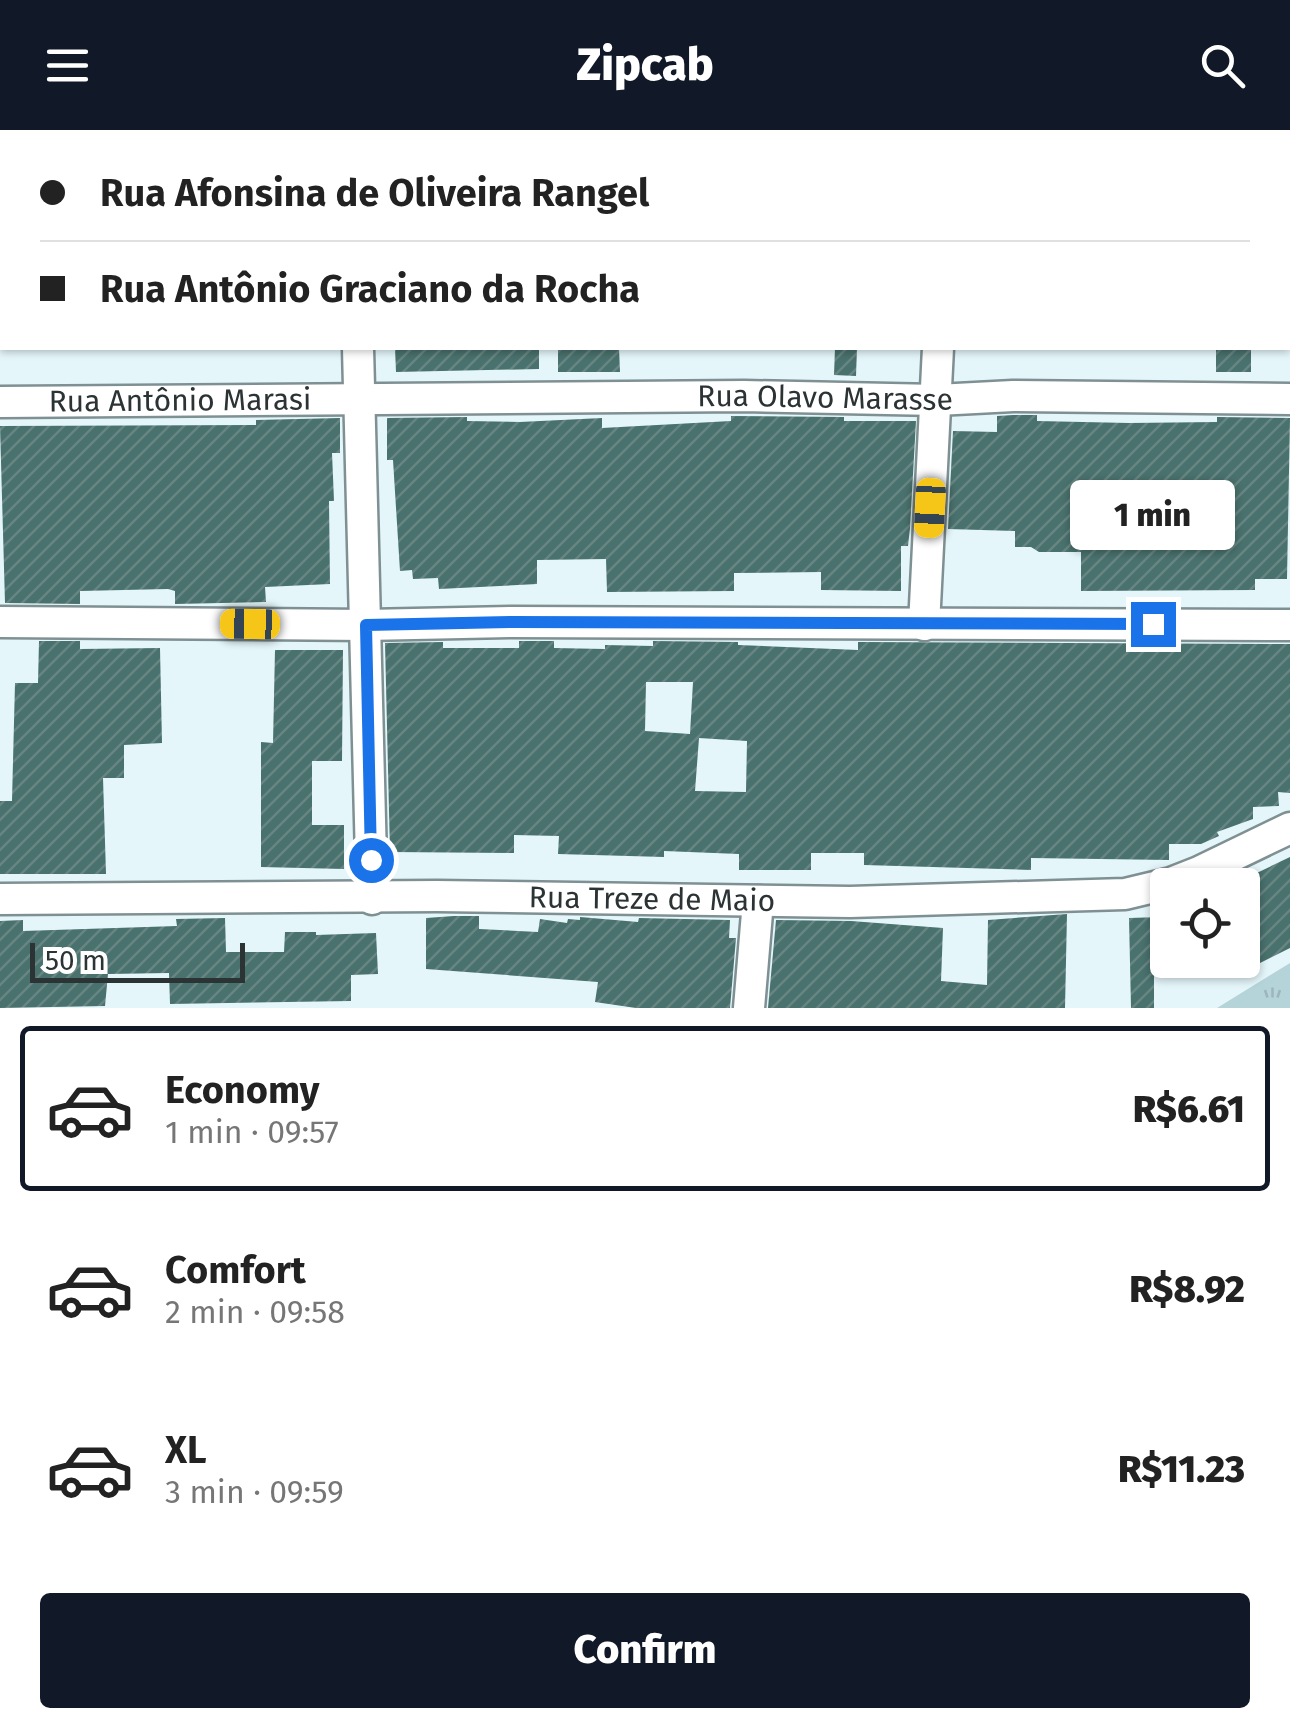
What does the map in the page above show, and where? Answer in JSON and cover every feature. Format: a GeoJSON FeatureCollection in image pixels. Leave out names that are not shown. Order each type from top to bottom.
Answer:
{"type":"FeatureCollection","features":[{"type":"Feature","properties":{"kind":"street"},"geometry":{"type":"LineString","coordinates":[[358,350],[372,898]]}},
{"type":"Feature","properties":{"kind":"street"},"geometry":{"type":"LineString","coordinates":[[924,625],[938,350]]}},
{"type":"Feature","properties":{"kind":"street","name":"Rua Olavo Marasse"},"geometry":{"type":"LineString","coordinates":[[359,399],[1290,399]]}},
{"type":"Feature","properties":{"kind":"street","name":"Rua Antônio Marasi"},"geometry":{"type":"LineString","coordinates":[[0,402],[359,399]]}},
{"type":"Feature","properties":{"kind":"street"},"geometry":{"type":"LineString","coordinates":[[0,622],[1290,624]]}},
{"type":"Feature","properties":{"kind":"street","name":"Rua Treze de Maio"},"geometry":{"type":"LineString","coordinates":[[0,899],[437,896],[758,901],[1125,894],[1200,872],[1290,828]]}},
{"type":"Feature","properties":{"kind":"street"},"geometry":{"type":"LineString","coordinates":[[749,1008],[758,901]]}},
{"type":"Feature","properties":{"kind":"green space"},"geometry":{"type":"Polygon","coordinates":[[[1290,963],[1290,1008],[1217,1008],[1290,963]]]}},
{"type":"Feature","properties":{"kind":"building"},"geometry":{"type":"Polygon","coordinates":[[[395,350],[539,350],[539,369],[396,372],[395,350]]]}},
{"type":"Feature","properties":{"kind":"building"},"geometry":{"type":"Polygon","coordinates":[[[558,350],[619,350],[620,372],[558,372],[558,350]]]}},
{"type":"Feature","properties":{"kind":"building"},"geometry":{"type":"Polygon","coordinates":[[[835,350],[857,350],[856,376],[834,375],[835,350]]]}},
{"type":"Feature","properties":{"kind":"building"},"geometry":{"type":"Polygon","coordinates":[[[1216,350],[1251,350],[1251,372],[1216,372],[1216,350]]]}},
{"type":"Feature","properties":{"kind":"building"},"geometry":{"type":"Polygon","coordinates":[[[1037,415],[1037,421],[1129,423],[1217,422],[1217,417],[1290,418],[1287,579],[1255,579],[1255,590],[1081,591],[1081,552],[1039,552],[1031,547],[1015,547],[1015,531],[948,529],[953,431],[997,432],[997,416],[1037,415]]]}},
{"type":"Feature","properties":{"kind":"building"},"geometry":{"type":"Polygon","coordinates":[[[731,416],[916,421],[908,546],[901,546],[901,591],[821,590],[821,572],[734,573],[734,591],[607,592],[606,559],[537,560],[537,584],[439,589],[438,578],[413,579],[412,570],[400,571],[393,460],[387,460],[387,418],[467,417],[467,421],[520,422],[602,418],[602,428],[731,421],[731,416]]]}},
{"type":"Feature","properties":{"kind":"building"},"geometry":{"type":"Polygon","coordinates":[[[340,418],[340,453],[332,453],[334,501],[329,501],[330,584],[265,587],[266,602],[175,604],[175,591],[168,589],[80,591],[80,604],[5,603],[0,426],[256,425],[256,420],[340,418]]]}},
{"type":"Feature","properties":{"kind":"building"},"geometry":{"type":"Polygon","coordinates":[[[39,641],[80,641],[80,649],[160,648],[162,743],[124,745],[124,778],[103,778],[106,874],[0,874],[0,801],[12,801],[15,683],[38,683],[39,641]]]}},
{"type":"Feature","properties":{"kind":"building"},"geometry":{"type":"Polygon","coordinates":[[[519,641],[554,641],[554,648],[653,646],[653,641],[858,650],[858,642],[1290,644],[1290,793],[1278,792],[1279,806],[1253,807],[1253,819],[1217,832],[1219,836],[1201,844],[1169,844],[1169,860],[1031,858],[1031,870],[864,865],[864,853],[811,853],[811,870],[739,870],[739,854],[558,854],[559,836],[514,835],[514,853],[390,852],[385,643],[443,642],[443,648],[519,648],[519,641]],[[646,682],[645,731],[690,734],[693,682],[646,682]],[[699,738],[695,791],[746,792],[747,741],[699,738]]]}},
{"type":"Feature","properties":{"kind":"building"},"geometry":{"type":"Polygon","coordinates":[[[275,650],[343,650],[342,761],[312,761],[312,825],[344,825],[344,869],[261,867],[261,742],[273,743],[275,650]]]}},
{"type":"Feature","properties":{"kind":"building"},"geometry":{"type":"Polygon","coordinates":[[[1290,857],[1290,948],[1260,963],[1260,871],[1290,857]]]}},
{"type":"Feature","properties":{"kind":"building"},"geometry":{"type":"Polygon","coordinates":[[[1067,914],[1065,1008],[768,1008],[776,920],[943,928],[941,981],[987,985],[988,920],[1067,914]]]}},
{"type":"Feature","properties":{"kind":"building"},"geometry":{"type":"Polygon","coordinates":[[[479,916],[479,929],[538,932],[540,919],[567,923],[568,919],[580,917],[638,922],[639,918],[730,920],[729,938],[736,938],[730,1008],[636,1008],[595,1002],[598,982],[426,969],[426,918],[479,916]]]}},
{"type":"Feature","properties":{"kind":"building"},"geometry":{"type":"Polygon","coordinates":[[[1150,917],[1154,1008],[1131,1008],[1129,918],[1150,917]]]}},
{"type":"Feature","properties":{"kind":"building"},"geometry":{"type":"Polygon","coordinates":[[[225,918],[226,952],[284,952],[285,932],[376,933],[378,974],[351,975],[351,1001],[170,1004],[169,973],[108,974],[105,1006],[0,1008],[0,921],[23,920],[23,931],[177,926],[176,919],[225,918]]]}},
{"type":"Feature","properties":{"kind":"route"},"geometry":{"type":"LineString","coordinates":[[371,860],[366,625],[1153,624]]}}]}
